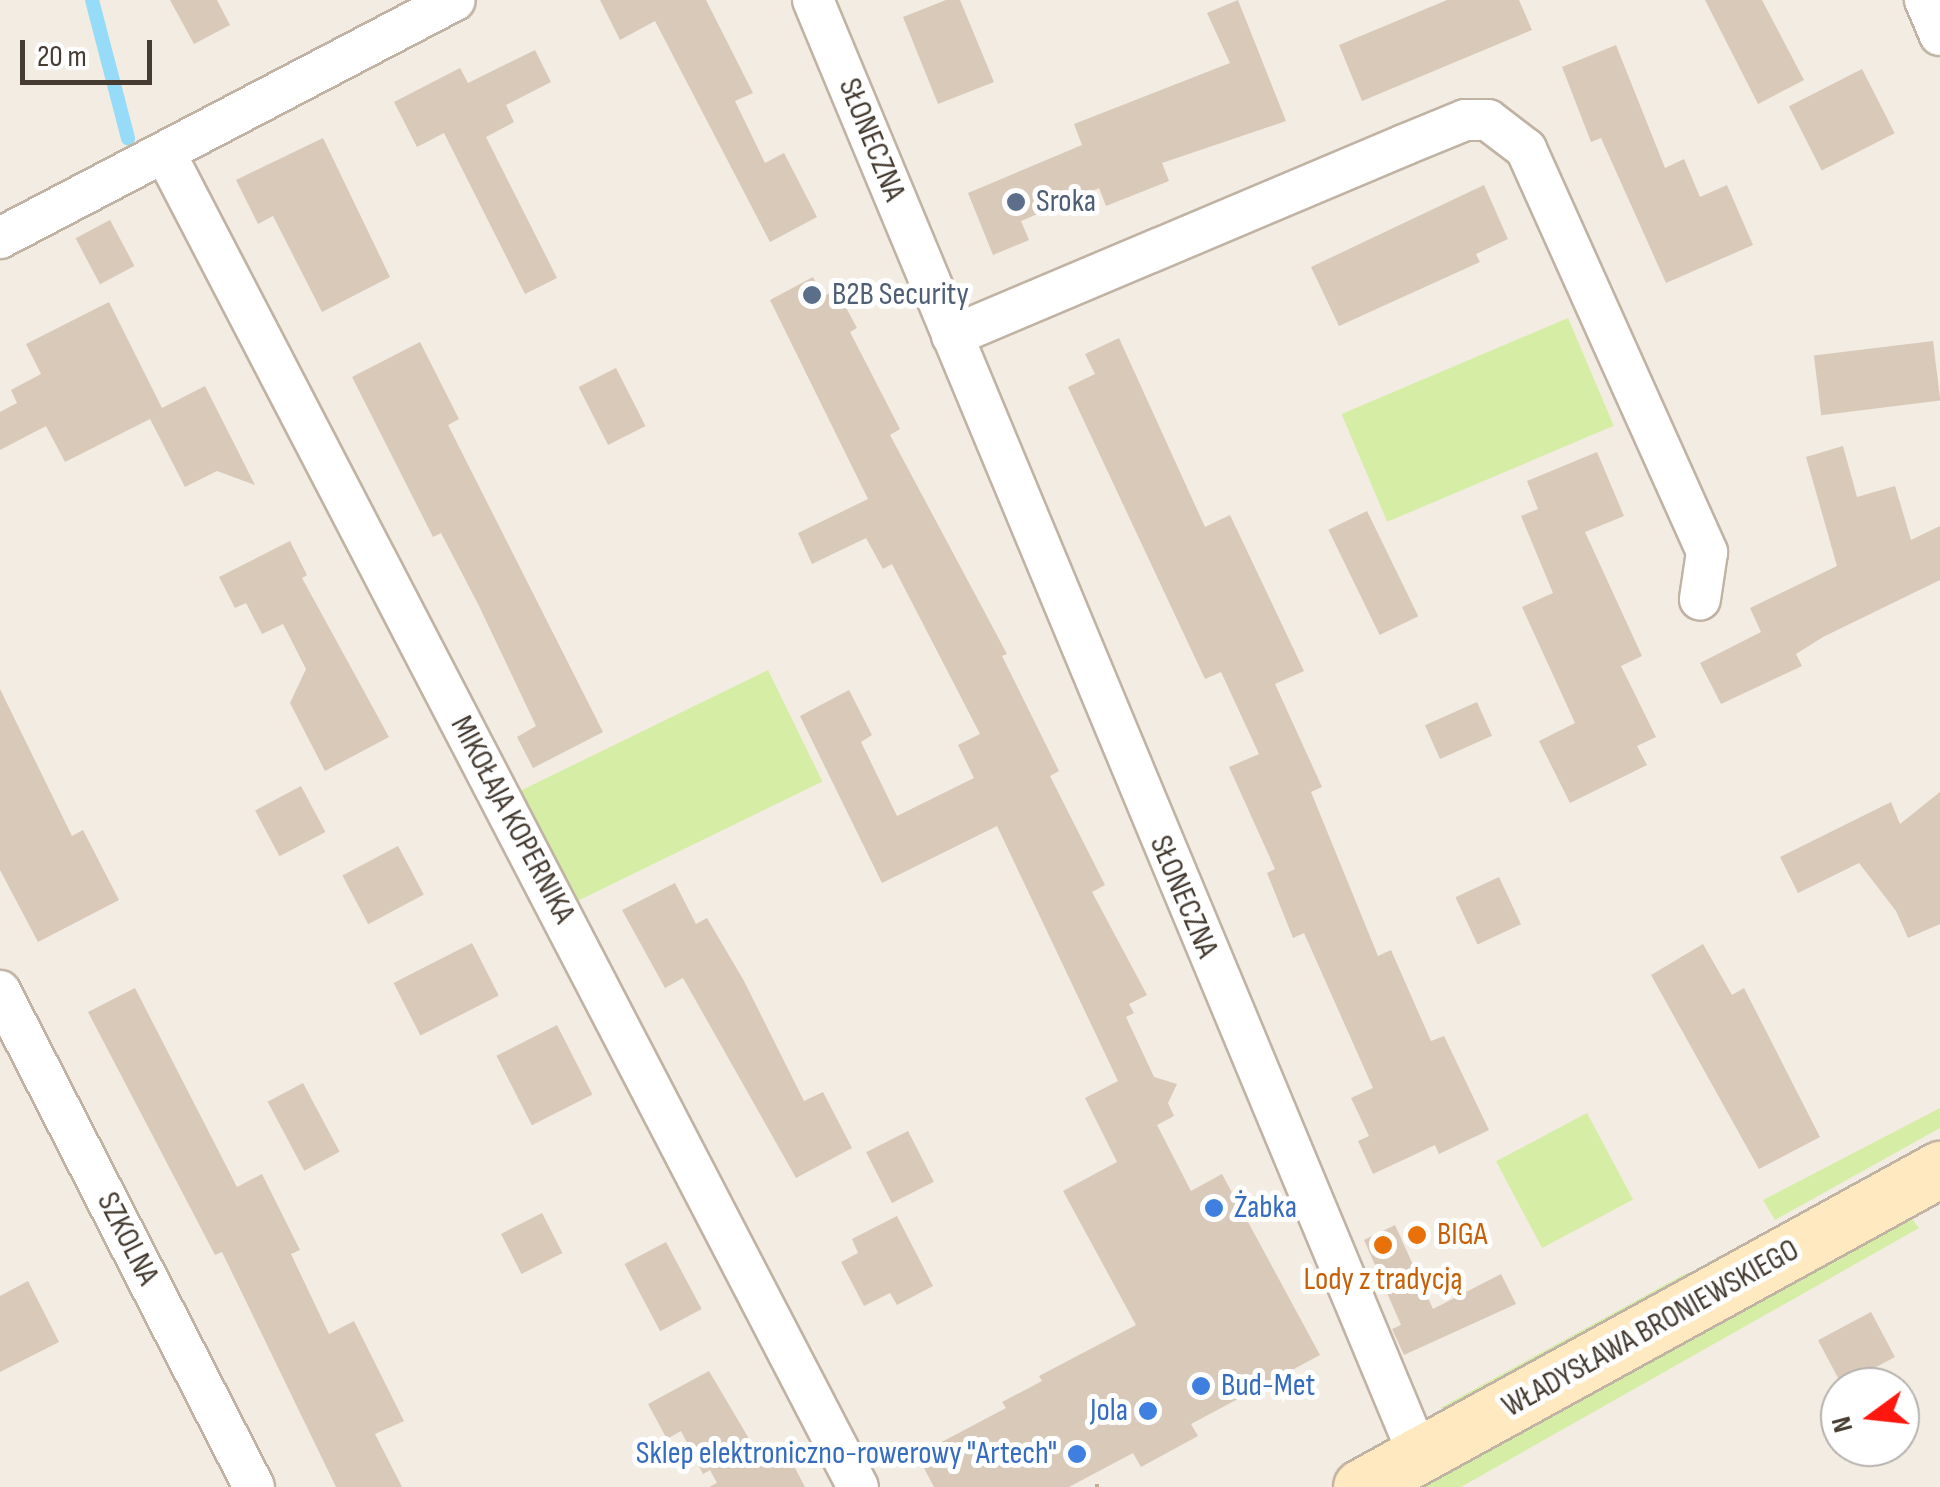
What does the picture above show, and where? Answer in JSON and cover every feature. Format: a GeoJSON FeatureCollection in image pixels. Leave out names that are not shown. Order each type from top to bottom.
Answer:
{"type":"FeatureCollection","features":[{"type":"Feature","properties":{"kind":"street"},"geometry":{"type":"LineString","coordinates":[[0,238],[455,0]]}},
{"type":"Feature","properties":{"kind":"street","name":"SŁONECZNA"},"geometry":{"type":"LineString","coordinates":[[813,0],[952,336],[1383,1477]]}},
{"type":"Feature","properties":{"kind":"street"},"geometry":{"type":"LineString","coordinates":[[1925,0],[1940,35]]}},
{"type":"Feature","properties":{"kind":"street"},"geometry":{"type":"LineString","coordinates":[[952,336],[1465,120],[1488,120],[1526,149],[1707,552],[1700,599]]}},
{"type":"Feature","properties":{"kind":"street","name":"MIKOŁAJA KOPERNIKA"},"geometry":{"type":"LineString","coordinates":[[165,154],[858,1487]]}},
{"type":"Feature","properties":{"kind":"street","name":"SZKOLNA"},"geometry":{"type":"LineString","coordinates":[[0,992],[254,1487]]}},
{"type":"Feature","properties":{"kind":"street","name":"WŁADYSŁAWA BRONIEWSKIEGO"},"geometry":{"type":"LineString","coordinates":[[1383,1477],[1940,1169]]}},
{"type":"Feature","properties":{"kind":"green space"},"geometry":{"type":"Polygon","coordinates":[[[1568,318],[1614,426],[1387,522],[1342,414],[1568,318]]]}},
{"type":"Feature","properties":{"kind":"green space"},"geometry":{"type":"Polygon","coordinates":[[[768,670],[822,781],[574,902],[520,791],[768,670]]]}},
{"type":"Feature","properties":{"kind":"green space"},"geometry":{"type":"Polygon","coordinates":[[[1940,1108],[1940,1128],[1775,1220],[1763,1200],[1940,1108]]]}},
{"type":"Feature","properties":{"kind":"green space"},"geometry":{"type":"Polygon","coordinates":[[[1587,1113],[1633,1200],[1542,1248],[1496,1161],[1587,1113]]]}},
{"type":"Feature","properties":{"kind":"green space"},"geometry":{"type":"Polygon","coordinates":[[[1909,1215],[1919,1228],[1461,1487],[1423,1487],[1909,1215]]]}},
{"type":"Feature","properties":{"kind":"green space"},"geometry":{"type":"Polygon","coordinates":[[[1697,1270],[1451,1410],[1440,1408],[1683,1275],[1697,1270]]]}},
{"type":"Feature","properties":{"kind":"building"},"geometry":{"type":"Polygon","coordinates":[[[170,0],[217,0],[230,25],[194,44],[170,0]]]}},
{"type":"Feature","properties":{"kind":"building"},"geometry":{"type":"Polygon","coordinates":[[[600,0],[706,0],[753,93],[735,101],[765,163],[784,153],[817,217],[770,242],[655,21],[620,40],[600,0]]]}},
{"type":"Feature","properties":{"kind":"building"},"geometry":{"type":"Polygon","coordinates":[[[946,0],[960,0],[994,82],[938,104],[903,17],[946,0]]]}},
{"type":"Feature","properties":{"kind":"building"},"geometry":{"type":"Polygon","coordinates":[[[1238,0],[1286,121],[1162,163],[1169,181],[1106,206],[1099,188],[1021,221],[1029,240],[993,255],[968,193],[1082,145],[1074,124],[1230,63],[1207,13],[1238,0]]]}},
{"type":"Feature","properties":{"kind":"building"},"geometry":{"type":"Polygon","coordinates":[[[1447,0],[1519,0],[1532,30],[1362,101],[1339,45],[1447,0]]]}},
{"type":"Feature","properties":{"kind":"building"},"geometry":{"type":"Polygon","coordinates":[[[1705,0],[1762,0],[1804,80],[1758,104],[1705,0]]]}},
{"type":"Feature","properties":{"kind":"building"},"geometry":{"type":"Polygon","coordinates":[[[1616,45],[1665,168],[1684,159],[1700,197],[1727,185],[1753,245],[1666,283],[1601,138],[1591,142],[1562,67],[1616,45]]]}},
{"type":"Feature","properties":{"kind":"building"},"geometry":{"type":"Polygon","coordinates":[[[535,50],[551,82],[506,105],[514,122],[486,137],[557,278],[525,294],[444,133],[417,147],[394,102],[460,68],[468,83],[535,50]]]}},
{"type":"Feature","properties":{"kind":"building"},"geometry":{"type":"Polygon","coordinates":[[[1862,69],[1895,133],[1822,170],[1789,106],[1862,69]]]}},
{"type":"Feature","properties":{"kind":"building"},"geometry":{"type":"Polygon","coordinates":[[[323,138],[390,277],[322,312],[273,216],[258,224],[236,180],[323,138]]]}},
{"type":"Feature","properties":{"kind":"building"},"geometry":{"type":"Polygon","coordinates":[[[1484,185],[1508,239],[1476,254],[1480,262],[1339,326],[1311,267],[1484,185]]]}},
{"type":"Feature","properties":{"kind":"building"},"geometry":{"type":"Polygon","coordinates":[[[110,220],[134,266],[100,284],[76,238],[110,220]]]}},
{"type":"Feature","properties":{"kind":"building"},"geometry":{"type":"Polygon","coordinates":[[[813,277],[823,297],[833,291],[842,300],[857,328],[850,332],[900,429],[890,435],[1007,654],[1002,656],[1059,771],[1050,776],[1105,885],[1092,892],[1147,995],[1129,1004],[1134,1013],[1126,1017],[1154,1077],[1177,1084],[1168,1103],[1174,1116],[1157,1125],[1191,1191],[1222,1174],[1320,1355],[1191,1424],[1198,1436],[1141,1467],[1133,1453],[1069,1487],[934,1487],[917,1455],[1006,1408],[1002,1402],[1042,1381],[1039,1376],[1136,1325],[1063,1191],[1117,1162],[1085,1098],[1118,1081],[997,826],[882,883],[800,716],[849,690],[872,735],[861,742],[897,816],[974,778],[958,745],[980,734],[892,564],[883,569],[866,538],[812,564],[798,533],[868,499],[770,300],[813,277]]]}},
{"type":"Feature","properties":{"kind":"building"},"geometry":{"type":"Polygon","coordinates":[[[109,302],[162,408],[205,386],[255,485],[217,471],[185,487],[150,419],[65,462],[46,426],[0,450],[0,412],[17,403],[11,390],[41,374],[26,344],[109,302]]]}},
{"type":"Feature","properties":{"kind":"building"},"geometry":{"type":"Polygon","coordinates":[[[1119,338],[1205,527],[1230,515],[1304,671],[1275,684],[1322,787],[1311,792],[1378,956],[1391,950],[1431,1041],[1444,1036],[1489,1130],[1439,1154],[1435,1145],[1373,1174],[1358,1141],[1369,1136],[1351,1098],[1373,1088],[1304,933],[1293,938],[1267,873],[1275,869],[1229,767],[1259,754],[1221,672],[1205,679],[1068,387],[1095,374],[1085,354],[1119,338]]]}},
{"type":"Feature","properties":{"kind":"building"},"geometry":{"type":"Polygon","coordinates":[[[1933,341],[1940,401],[1821,415],[1814,356],[1933,341]]]}},
{"type":"Feature","properties":{"kind":"building"},"geometry":{"type":"Polygon","coordinates":[[[420,342],[459,419],[448,425],[603,732],[533,768],[517,737],[536,726],[441,533],[433,537],[352,377],[420,342]]]}},
{"type":"Feature","properties":{"kind":"building"},"geometry":{"type":"Polygon","coordinates":[[[616,368],[646,426],[608,445],[579,387],[616,368]]]}},
{"type":"Feature","properties":{"kind":"building"},"geometry":{"type":"Polygon","coordinates":[[[1843,446],[1857,497],[1895,486],[1911,540],[1940,526],[1940,580],[1823,637],[1796,654],[1802,666],[1721,704],[1700,663],[1761,632],[1750,608],[1837,566],[1806,457],[1843,446]]]}},
{"type":"Feature","properties":{"kind":"building"},"geometry":{"type":"Polygon","coordinates":[[[1597,452],[1624,516],[1585,532],[1642,656],[1621,666],[1656,737],[1637,746],[1647,765],[1570,803],[1539,741],[1575,723],[1522,607],[1553,593],[1521,516],[1538,509],[1527,481],[1597,452]]]}},
{"type":"Feature","properties":{"kind":"building"},"geometry":{"type":"Polygon","coordinates":[[[1367,511],[1418,616],[1380,635],[1328,530],[1367,511]]]}},
{"type":"Feature","properties":{"kind":"building"},"geometry":{"type":"Polygon","coordinates":[[[290,541],[307,575],[302,578],[389,737],[325,771],[290,703],[306,669],[283,624],[262,634],[246,603],[235,608],[219,577],[290,541]]]}},
{"type":"Feature","properties":{"kind":"building"},"geometry":{"type":"Polygon","coordinates":[[[0,689],[72,836],[83,830],[119,900],[38,942],[0,870],[0,689]]]}},
{"type":"Feature","properties":{"kind":"building"},"geometry":{"type":"Polygon","coordinates":[[[1477,702],[1492,736],[1440,759],[1425,725],[1477,702]]]}},
{"type":"Feature","properties":{"kind":"building"},"geometry":{"type":"Polygon","coordinates":[[[301,786],[325,832],[279,856],[255,810],[301,786]]]}},
{"type":"Feature","properties":{"kind":"building"},"geometry":{"type":"Polygon","coordinates":[[[1940,792],[1940,924],[1908,938],[1896,911],[1859,863],[1798,893],[1780,857],[1891,802],[1900,824],[1940,792]]]}},
{"type":"Feature","properties":{"kind":"building"},"geometry":{"type":"Polygon","coordinates":[[[398,846],[424,895],[368,924],[342,876],[398,846]]]}},
{"type":"Feature","properties":{"kind":"building"},"geometry":{"type":"Polygon","coordinates":[[[1499,877],[1521,924],[1477,944],[1455,897],[1499,877]]]}},
{"type":"Feature","properties":{"kind":"building"},"geometry":{"type":"Polygon","coordinates":[[[675,883],[696,924],[707,918],[744,981],[804,1101],[823,1092],[852,1148],[796,1178],[683,978],[665,988],[622,910],[675,883]]]}},
{"type":"Feature","properties":{"kind":"building"},"geometry":{"type":"Polygon","coordinates":[[[472,943],[499,996],[420,1036],[394,983],[472,943]]]}},
{"type":"Feature","properties":{"kind":"building"},"geometry":{"type":"Polygon","coordinates":[[[1703,944],[1732,995],[1744,988],[1820,1137],[1759,1169],[1651,975],[1703,944]]]}},
{"type":"Feature","properties":{"kind":"building"},"geometry":{"type":"Polygon","coordinates":[[[135,988],[237,1187],[262,1174],[300,1250],[291,1254],[329,1334],[354,1321],[404,1421],[375,1434],[402,1487],[336,1487],[222,1252],[215,1255],[88,1012],[135,988]]]}},
{"type":"Feature","properties":{"kind":"building"},"geometry":{"type":"Polygon","coordinates":[[[557,1025],[592,1094],[532,1125],[496,1056],[557,1025]]]}},
{"type":"Feature","properties":{"kind":"building"},"geometry":{"type":"Polygon","coordinates":[[[303,1083],[340,1152],[304,1171],[268,1102],[303,1083]]]}},
{"type":"Feature","properties":{"kind":"building"},"geometry":{"type":"Polygon","coordinates":[[[908,1131],[934,1182],[892,1203],[866,1152],[908,1131]]]}},
{"type":"Feature","properties":{"kind":"building"},"geometry":{"type":"Polygon","coordinates":[[[542,1213],[562,1253],[521,1274],[501,1234],[542,1213]]]}},
{"type":"Feature","properties":{"kind":"building"},"geometry":{"type":"Polygon","coordinates":[[[897,1216],[933,1286],[897,1305],[890,1293],[864,1306],[841,1262],[858,1253],[852,1239],[897,1216]]]}},
{"type":"Feature","properties":{"kind":"building"},"geometry":{"type":"Polygon","coordinates":[[[1395,1225],[1433,1309],[1501,1274],[1516,1304],[1404,1355],[1392,1329],[1401,1325],[1364,1240],[1395,1225]]]}},
{"type":"Feature","properties":{"kind":"building"},"geometry":{"type":"Polygon","coordinates":[[[666,1242],[702,1309],[660,1331],[625,1264],[666,1242]]]}},
{"type":"Feature","properties":{"kind":"building"},"geometry":{"type":"Polygon","coordinates":[[[28,1281],[59,1342],[0,1372],[0,1296],[28,1281]]]}},
{"type":"Feature","properties":{"kind":"building"},"geometry":{"type":"Polygon","coordinates":[[[1871,1312],[1895,1357],[1876,1367],[1832,1367],[1818,1340],[1871,1312]]]}},
{"type":"Feature","properties":{"kind":"building"},"geometry":{"type":"Polygon","coordinates":[[[709,1371],[761,1459],[784,1447],[805,1487],[709,1487],[717,1483],[710,1470],[703,1474],[681,1431],[667,1439],[648,1404],[709,1371]]]}},
{"type":"Feature","properties":{"kind":"waterway"},"geometry":{"type":"LineString","coordinates":[[92,0],[128,138]]}},
{"type":"Feature","properties":{"kind":"place","name":"Sroka"},"geometry":{"type":"Point","coordinates":[1016,202]}},
{"type":"Feature","properties":{"kind":"place","name":"B2B Security"},"geometry":{"type":"Point","coordinates":[812,295]}},
{"type":"Feature","properties":{"kind":"place","name":"Żabka"},"geometry":{"type":"Point","coordinates":[1214,1208]}},
{"type":"Feature","properties":{"kind":"place","name":"BIGA"},"geometry":{"type":"Point","coordinates":[1417,1235]}},
{"type":"Feature","properties":{"kind":"place","name":"Lody z tradycją"},"geometry":{"type":"Point","coordinates":[1383,1245]}},
{"type":"Feature","properties":{"kind":"place","name":"Bud-Met"},"geometry":{"type":"Point","coordinates":[1201,1386]}},
{"type":"Feature","properties":{"kind":"place","name":"Jola"},"geometry":{"type":"Point","coordinates":[1148,1411]}},
{"type":"Feature","properties":{"kind":"place","name":"Sklep elektroniczno-rowerowy \"Artech\""},"geometry":{"type":"Point","coordinates":[1077,1454]}}]}
